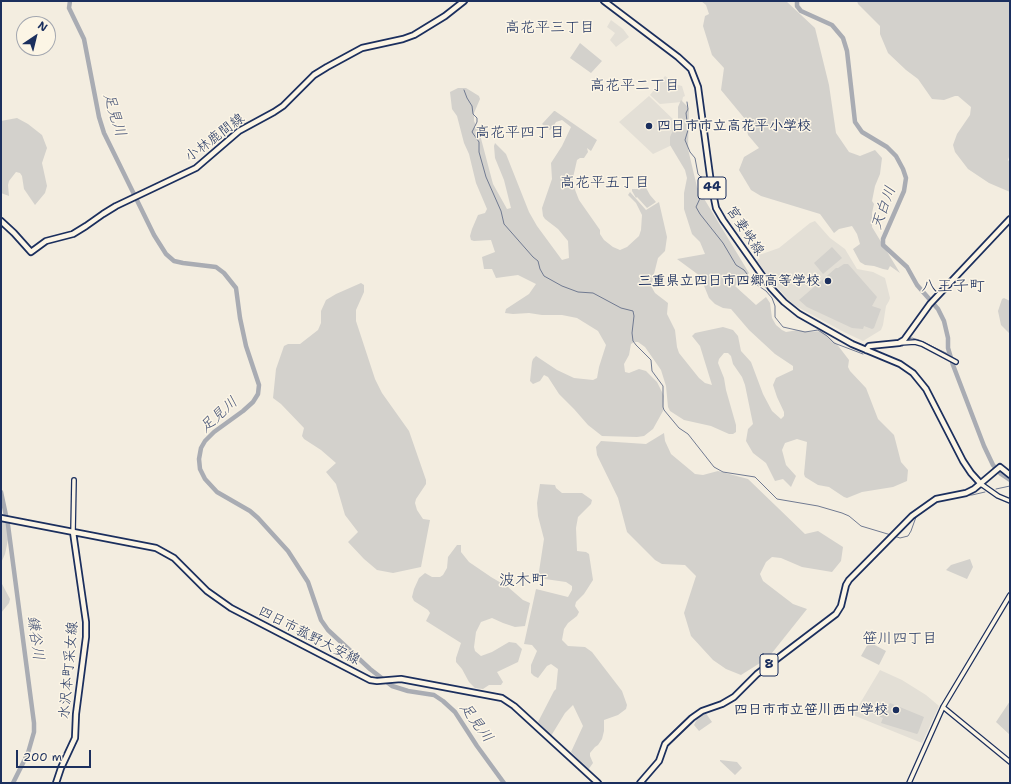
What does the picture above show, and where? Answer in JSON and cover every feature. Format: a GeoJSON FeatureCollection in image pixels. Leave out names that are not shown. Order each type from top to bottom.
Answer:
{"type":"FeatureCollection","features":[{"type":"Feature","properties":{"kind":"main road","name":"小林鹿間線"},"geometry":{"type":"LineString","coordinates":[[1,221],[31,252],[46,241],[70,235],[103,214],[133,198],[196,168],[239,130],[283,106],[311,78],[327,67],[362,48],[400,40],[414,35],[445,16],[464,1]]}},
{"type":"Feature","properties":{"kind":"main road","name":"宮妻峡線"},"geometry":{"type":"LineString","coordinates":[[604,1],[688,65],[698,87],[711,183],[716,208],[778,296],[793,310],[852,344],[903,365],[916,375],[926,389],[963,461],[981,484]]}},
{"type":"Feature","properties":{"kind":"main road"},"geometry":{"type":"LineString","coordinates":[[866,350],[869,346],[899,343],[904,340],[935,298],[1010,219]]}},
{"type":"Feature","properties":{"kind":"main road","name":"8"},"geometry":{"type":"LineString","coordinates":[[640,783],[659,761],[665,744],[692,718],[702,711],[722,704],[734,697],[757,674],[836,614],[841,606],[846,585],[849,580],[912,516],[934,501],[971,491],[1000,467],[1010,475]]}},
{"type":"Feature","properties":{"kind":"main road","name":"四日市菰野大安線"},"geometry":{"type":"LineString","coordinates":[[1,518],[152,547],[164,552],[174,558],[212,594],[231,608],[372,681],[393,679],[502,698],[514,706],[598,783]]}},
{"type":"Feature","properties":{"kind":"main road","name":"水沢本町采女線"},"geometry":{"type":"LineString","coordinates":[[56,783],[61,768],[75,738],[76,714],[86,637],[83,597],[73,532]]}},
{"type":"Feature","properties":{"kind":"street"},"geometry":{"type":"LineString","coordinates":[[899,343],[915,342],[956,362]]}},
{"type":"Feature","properties":{"kind":"street"},"geometry":{"type":"LineString","coordinates":[[73,532],[74,480]]}},
{"type":"Feature","properties":{"kind":"street"},"geometry":{"type":"LineString","coordinates":[[981,484],[998,496],[1010,501]]}},
{"type":"Feature","properties":{"kind":"street"},"geometry":{"type":"LineString","coordinates":[[909,783],[943,707],[1010,595]]}},
{"type":"Feature","properties":{"kind":"street"},"geometry":{"type":"LineString","coordinates":[[943,707],[1010,762]]}},
{"type":"Feature","properties":{"kind":"shaded area"},"geometry":{"type":"Polygon","coordinates":[[[701,1],[786,1],[815,28],[829,85],[836,133],[849,152],[860,156],[875,150],[882,158],[880,174],[875,186],[872,201],[874,204],[872,213],[872,227],[900,273],[890,266],[888,270],[865,265],[860,262],[853,249],[860,244],[857,234],[852,226],[839,229],[834,233],[820,214],[761,196],[751,190],[739,170],[744,157],[759,148],[748,135],[745,119],[721,90],[724,68],[712,55],[703,26],[705,16],[709,14],[706,5],[701,1]]]}},
{"type":"Feature","properties":{"kind":"shaded area"},"geometry":{"type":"Polygon","coordinates":[[[857,1],[1010,1],[1010,154],[1008,160],[1010,162],[1010,192],[989,183],[968,169],[955,152],[953,145],[957,134],[970,115],[971,107],[958,96],[944,100],[932,99],[918,79],[888,53],[880,34],[880,26],[858,4],[857,1]]]}},
{"type":"Feature","properties":{"kind":"shaded area"},"geometry":{"type":"Polygon","coordinates":[[[611,20],[623,29],[629,37],[616,47],[610,40],[615,33],[607,27],[611,20]]]}},
{"type":"Feature","properties":{"kind":"shaded area"},"geometry":{"type":"Polygon","coordinates":[[[580,43],[602,61],[591,73],[570,58],[580,43]]]}},
{"type":"Feature","properties":{"kind":"shaded area"},"geometry":{"type":"Polygon","coordinates":[[[665,76],[682,86],[685,96],[683,97],[682,102],[660,104],[650,95],[665,76]]]}},
{"type":"Feature","properties":{"kind":"shaded area"},"geometry":{"type":"Polygon","coordinates":[[[458,88],[466,88],[479,96],[480,99],[474,113],[474,121],[479,131],[493,184],[507,209],[511,208],[504,180],[495,158],[495,143],[506,154],[529,212],[537,226],[562,260],[569,258],[568,241],[558,229],[545,219],[542,208],[552,179],[551,163],[562,146],[571,127],[562,120],[556,122],[550,130],[542,124],[554,111],[597,140],[591,151],[587,148],[588,152],[584,158],[577,160],[572,182],[579,200],[600,230],[600,234],[604,240],[620,250],[627,247],[639,236],[642,215],[636,203],[628,195],[630,192],[646,210],[659,202],[667,237],[665,251],[658,258],[651,286],[655,293],[668,303],[667,314],[675,330],[679,353],[699,378],[705,383],[712,385],[700,346],[692,336],[695,333],[723,327],[733,330],[738,336],[741,351],[751,362],[763,394],[772,411],[781,419],[784,416],[784,412],[773,385],[776,378],[793,370],[793,366],[775,354],[749,330],[731,309],[723,308],[715,304],[709,298],[700,276],[677,259],[705,254],[700,242],[692,234],[684,209],[684,193],[687,178],[685,170],[670,145],[670,137],[678,119],[678,107],[681,100],[689,110],[688,149],[697,187],[749,273],[735,286],[756,305],[766,297],[770,303],[772,318],[776,325],[782,330],[786,332],[798,330],[809,332],[822,331],[836,343],[849,360],[848,367],[850,371],[866,388],[878,419],[894,435],[901,462],[908,470],[907,481],[893,487],[862,492],[847,498],[844,497],[829,487],[818,485],[805,477],[807,442],[797,439],[785,443],[782,450],[786,465],[796,476],[791,487],[783,479],[775,481],[766,463],[753,453],[746,441],[748,429],[753,424],[745,385],[742,377],[733,364],[731,356],[728,353],[724,353],[719,359],[718,363],[724,378],[736,425],[736,432],[733,434],[729,434],[711,426],[684,420],[670,411],[668,407],[666,386],[661,370],[645,347],[638,342],[631,344],[629,355],[624,364],[625,372],[629,373],[639,369],[646,371],[657,382],[664,396],[663,411],[653,429],[644,436],[602,436],[588,425],[559,394],[548,377],[544,375],[540,381],[533,384],[530,381],[532,362],[536,356],[557,370],[574,378],[593,380],[597,378],[606,345],[598,331],[577,318],[562,315],[505,313],[506,309],[529,294],[536,284],[518,275],[496,278],[492,269],[484,269],[482,257],[495,252],[491,240],[471,240],[470,236],[478,215],[485,213],[487,209],[476,183],[457,116],[452,109],[450,92],[458,88]]]}},
{"type":"Feature","properties":{"kind":"shaded area","name":"四日市市立高花平小学校"},"geometry":{"type":"Polygon","coordinates":[[[649,96],[676,122],[672,134],[672,145],[653,154],[619,122],[649,96]]]}},
{"type":"Feature","properties":{"kind":"shaded area"},"geometry":{"type":"Polygon","coordinates":[[[17,118],[28,124],[42,135],[47,148],[42,163],[47,186],[45,193],[35,205],[24,189],[22,176],[20,173],[16,172],[9,181],[9,196],[1,193],[1,121],[17,118]]]}},
{"type":"Feature","properties":{"kind":"shaded area"},"geometry":{"type":"Polygon","coordinates":[[[644,184],[656,202],[647,208],[637,197],[636,198],[632,191],[632,189],[637,189],[644,184]]]}},
{"type":"Feature","properties":{"kind":"shaded area","name":"三重県立四日市四郷高等学校"},"geometry":{"type":"Polygon","coordinates":[[[815,221],[830,238],[845,249],[857,269],[873,272],[885,278],[890,298],[886,306],[883,325],[881,330],[863,341],[792,304],[756,261],[760,258],[756,253],[762,254],[779,248],[810,223],[815,221]]]}},
{"type":"Feature","properties":{"kind":"shaded area"},"geometry":{"type":"Polygon","coordinates":[[[832,247],[842,258],[823,274],[814,263],[832,247]]]}},
{"type":"Feature","properties":{"kind":"shaded area"},"geometry":{"type":"Polygon","coordinates":[[[844,264],[848,264],[877,297],[872,306],[881,309],[874,328],[872,329],[864,326],[863,329],[852,328],[807,307],[799,300],[836,268],[844,264]]]}},
{"type":"Feature","properties":{"kind":"shaded area"},"geometry":{"type":"Polygon","coordinates":[[[361,283],[364,285],[364,292],[356,310],[356,321],[375,379],[382,393],[409,431],[426,480],[426,484],[415,503],[417,510],[423,519],[430,520],[421,567],[393,573],[377,570],[348,542],[358,532],[345,515],[336,484],[326,472],[336,463],[321,450],[304,439],[302,436],[304,428],[281,404],[273,398],[276,369],[284,346],[288,344],[300,344],[318,330],[321,323],[321,311],[326,300],[361,283]]]}},
{"type":"Feature","properties":{"kind":"shaded area"},"geometry":{"type":"Polygon","coordinates":[[[1004,298],[1010,301],[1010,334],[1001,325],[998,311],[1002,299],[1004,298]]]}},
{"type":"Feature","properties":{"kind":"shaded area"},"geometry":{"type":"Polygon","coordinates":[[[664,433],[665,441],[671,454],[695,474],[703,475],[718,471],[748,479],[805,534],[818,531],[843,547],[841,561],[832,572],[802,567],[781,558],[772,557],[766,562],[760,574],[763,581],[793,604],[807,609],[768,658],[741,675],[726,669],[713,660],[691,636],[684,613],[696,576],[685,565],[662,564],[655,560],[627,532],[618,498],[597,455],[596,447],[601,441],[646,444],[664,433]]]}},
{"type":"Feature","properties":{"kind":"shaded area"},"geometry":{"type":"Polygon","coordinates":[[[540,484],[555,485],[556,488],[562,493],[582,493],[592,500],[591,504],[578,517],[576,528],[577,551],[586,552],[589,554],[593,580],[584,594],[576,602],[575,606],[579,612],[564,629],[562,640],[568,646],[585,647],[592,652],[622,691],[627,705],[626,709],[618,715],[604,720],[602,739],[590,753],[593,763],[588,770],[571,752],[583,726],[573,705],[565,713],[551,736],[538,722],[556,689],[558,669],[551,664],[547,666],[538,678],[534,676],[531,673],[531,665],[537,651],[532,645],[524,644],[536,589],[568,597],[572,590],[572,586],[566,582],[538,578],[544,539],[538,516],[537,503],[540,484]]]}},
{"type":"Feature","properties":{"kind":"shaded area"},"geometry":{"type":"Polygon","coordinates":[[[1,521],[5,522],[9,535],[5,554],[1,563],[1,521]]]}},
{"type":"Feature","properties":{"kind":"shaded area"},"geometry":{"type":"Polygon","coordinates":[[[457,545],[461,545],[461,552],[469,562],[508,587],[523,600],[530,603],[525,626],[515,627],[492,618],[481,622],[476,632],[474,647],[475,651],[481,656],[492,652],[509,642],[516,643],[522,649],[518,662],[497,672],[503,682],[501,685],[489,685],[483,689],[475,688],[469,682],[462,669],[456,662],[461,643],[426,621],[430,613],[414,601],[412,597],[419,578],[425,573],[432,577],[440,577],[443,575],[447,568],[448,557],[457,545]]]}},
{"type":"Feature","properties":{"kind":"shaded area"},"geometry":{"type":"Polygon","coordinates":[[[970,559],[973,567],[967,579],[946,570],[951,565],[970,559]]]}},
{"type":"Feature","properties":{"kind":"shaded area"},"geometry":{"type":"Polygon","coordinates":[[[1,582],[10,599],[9,603],[1,613],[1,582]]]}},
{"type":"Feature","properties":{"kind":"shaded area"},"geometry":{"type":"Polygon","coordinates":[[[869,642],[886,651],[879,665],[861,656],[869,642]]]}},
{"type":"Feature","properties":{"kind":"shaded area","name":"四日市市立笹川西中学校"},"geometry":{"type":"Polygon","coordinates":[[[880,670],[902,680],[926,695],[939,706],[922,743],[853,715],[880,670]]]}},
{"type":"Feature","properties":{"kind":"shaded area"},"geometry":{"type":"Polygon","coordinates":[[[1010,701],[1010,735],[996,722],[1010,701]]]}},
{"type":"Feature","properties":{"kind":"shaded area"},"geometry":{"type":"Polygon","coordinates":[[[877,702],[888,706],[890,703],[924,717],[918,733],[917,734],[881,723],[883,718],[872,713],[877,702]]]}},
{"type":"Feature","properties":{"kind":"shaded area"},"geometry":{"type":"Polygon","coordinates":[[[705,712],[712,722],[699,731],[694,725],[697,719],[696,717],[705,712]]]}},
{"type":"Feature","properties":{"kind":"shaded area"},"geometry":{"type":"Polygon","coordinates":[[[720,760],[737,762],[742,768],[735,775],[720,760]]]}},
{"type":"Feature","properties":{"kind":"waterway","name":"足見川"},"geometry":{"type":"LineString","coordinates":[[70,1],[69,8],[84,39],[99,117],[104,133],[154,235],[166,254],[174,261],[216,267],[224,273],[236,288],[246,346],[259,385],[258,394],[253,402],[243,411],[214,432],[205,441],[201,448],[199,459],[200,469],[205,479],[217,492],[250,511],[288,551],[308,582],[321,620],[328,630],[370,669],[392,686],[408,691],[434,695],[443,701],[455,712],[477,746],[504,783]]}},
{"type":"Feature","properties":{"kind":"waterway","name":"天白川"},"geometry":{"type":"LineString","coordinates":[[797,1],[797,6],[801,11],[832,25],[843,38],[847,51],[855,122],[862,132],[887,147],[896,156],[903,169],[906,178],[904,191],[883,239],[883,245],[907,267],[917,285],[938,309],[944,321],[948,338],[948,348],[953,365],[984,446],[993,465],[1001,474],[1010,480]]}},
{"type":"Feature","properties":{"kind":"waterway"},"geometry":{"type":"LineString","coordinates":[[464,90],[472,106],[473,114],[477,118],[477,122],[472,132],[479,142],[479,152],[486,177],[501,211],[504,224],[538,261],[544,276],[562,286],[578,292],[593,293],[621,308],[633,311],[633,341],[651,360],[652,371],[663,386],[664,410],[679,428],[688,434],[714,467],[723,472],[755,477],[777,499],[818,506],[842,513],[849,516],[861,526],[891,535]]}},
{"type":"Feature","properties":{"kind":"waterway"},"geometry":{"type":"LineString","coordinates":[[687,102],[688,109],[686,113],[688,130],[685,140],[690,152],[695,158],[698,174],[701,177],[700,182],[702,194],[696,207],[700,214],[723,243],[736,265],[744,270],[753,282],[766,291],[772,298],[775,306],[775,317],[783,327],[805,332],[818,330],[834,343],[863,354]]}},
{"type":"Feature","properties":{"kind":"waterway"},"geometry":{"type":"LineString","coordinates":[[906,340],[912,338],[919,340],[950,355]]}},
{"type":"Feature","properties":{"kind":"waterway"},"geometry":{"type":"LineString","coordinates":[[875,348],[903,345]]}},
{"type":"Feature","properties":{"kind":"waterway"},"geometry":{"type":"LineString","coordinates":[[996,489],[1010,486]]}},
{"type":"Feature","properties":{"kind":"waterway","name":"鎌谷川"},"geometry":{"type":"LineString","coordinates":[[1,492],[8,525],[34,723],[34,732],[28,753],[13,783]]}},
{"type":"Feature","properties":{"kind":"waterway"},"geometry":{"type":"LineString","coordinates":[[966,495],[985,492]]}},
{"type":"Feature","properties":{"kind":"waterway"},"geometry":{"type":"LineString","coordinates":[[894,536],[900,538],[908,536],[916,517],[921,512]]}},
{"type":"Feature","properties":{"kind":"place","name":"四日市市立高花平小学校"},"geometry":{"type":"Point","coordinates":[649,126]}},
{"type":"Feature","properties":{"kind":"place","name":"三重県立四日市四郷高等学校"},"geometry":{"type":"Point","coordinates":[828,281]}},
{"type":"Feature","properties":{"kind":"place","name":"四日市市立笹川西中学校"},"geometry":{"type":"Point","coordinates":[896,710]}},
{"type":"Feature","properties":{"kind":"district","name":"高花平三丁目"},"geometry":{"type":"Point","coordinates":[550,28]}},
{"type":"Feature","properties":{"kind":"district","name":"高花平二丁目"},"geometry":{"type":"Point","coordinates":[635,86]}},
{"type":"Feature","properties":{"kind":"district","name":"高花平四丁目"},"geometry":{"type":"Point","coordinates":[520,133]}},
{"type":"Feature","properties":{"kind":"district","name":"高花平五丁目"},"geometry":{"type":"Point","coordinates":[605,183]}},
{"type":"Feature","properties":{"kind":"district","name":"八王子町"},"geometry":{"type":"Point","coordinates":[953,287]}},
{"type":"Feature","properties":{"kind":"district","name":"波木町"},"geometry":{"type":"Point","coordinates":[523,581]}},
{"type":"Feature","properties":{"kind":"district","name":"笹川四丁目"},"geometry":{"type":"Point","coordinates":[900,639]}}]}
